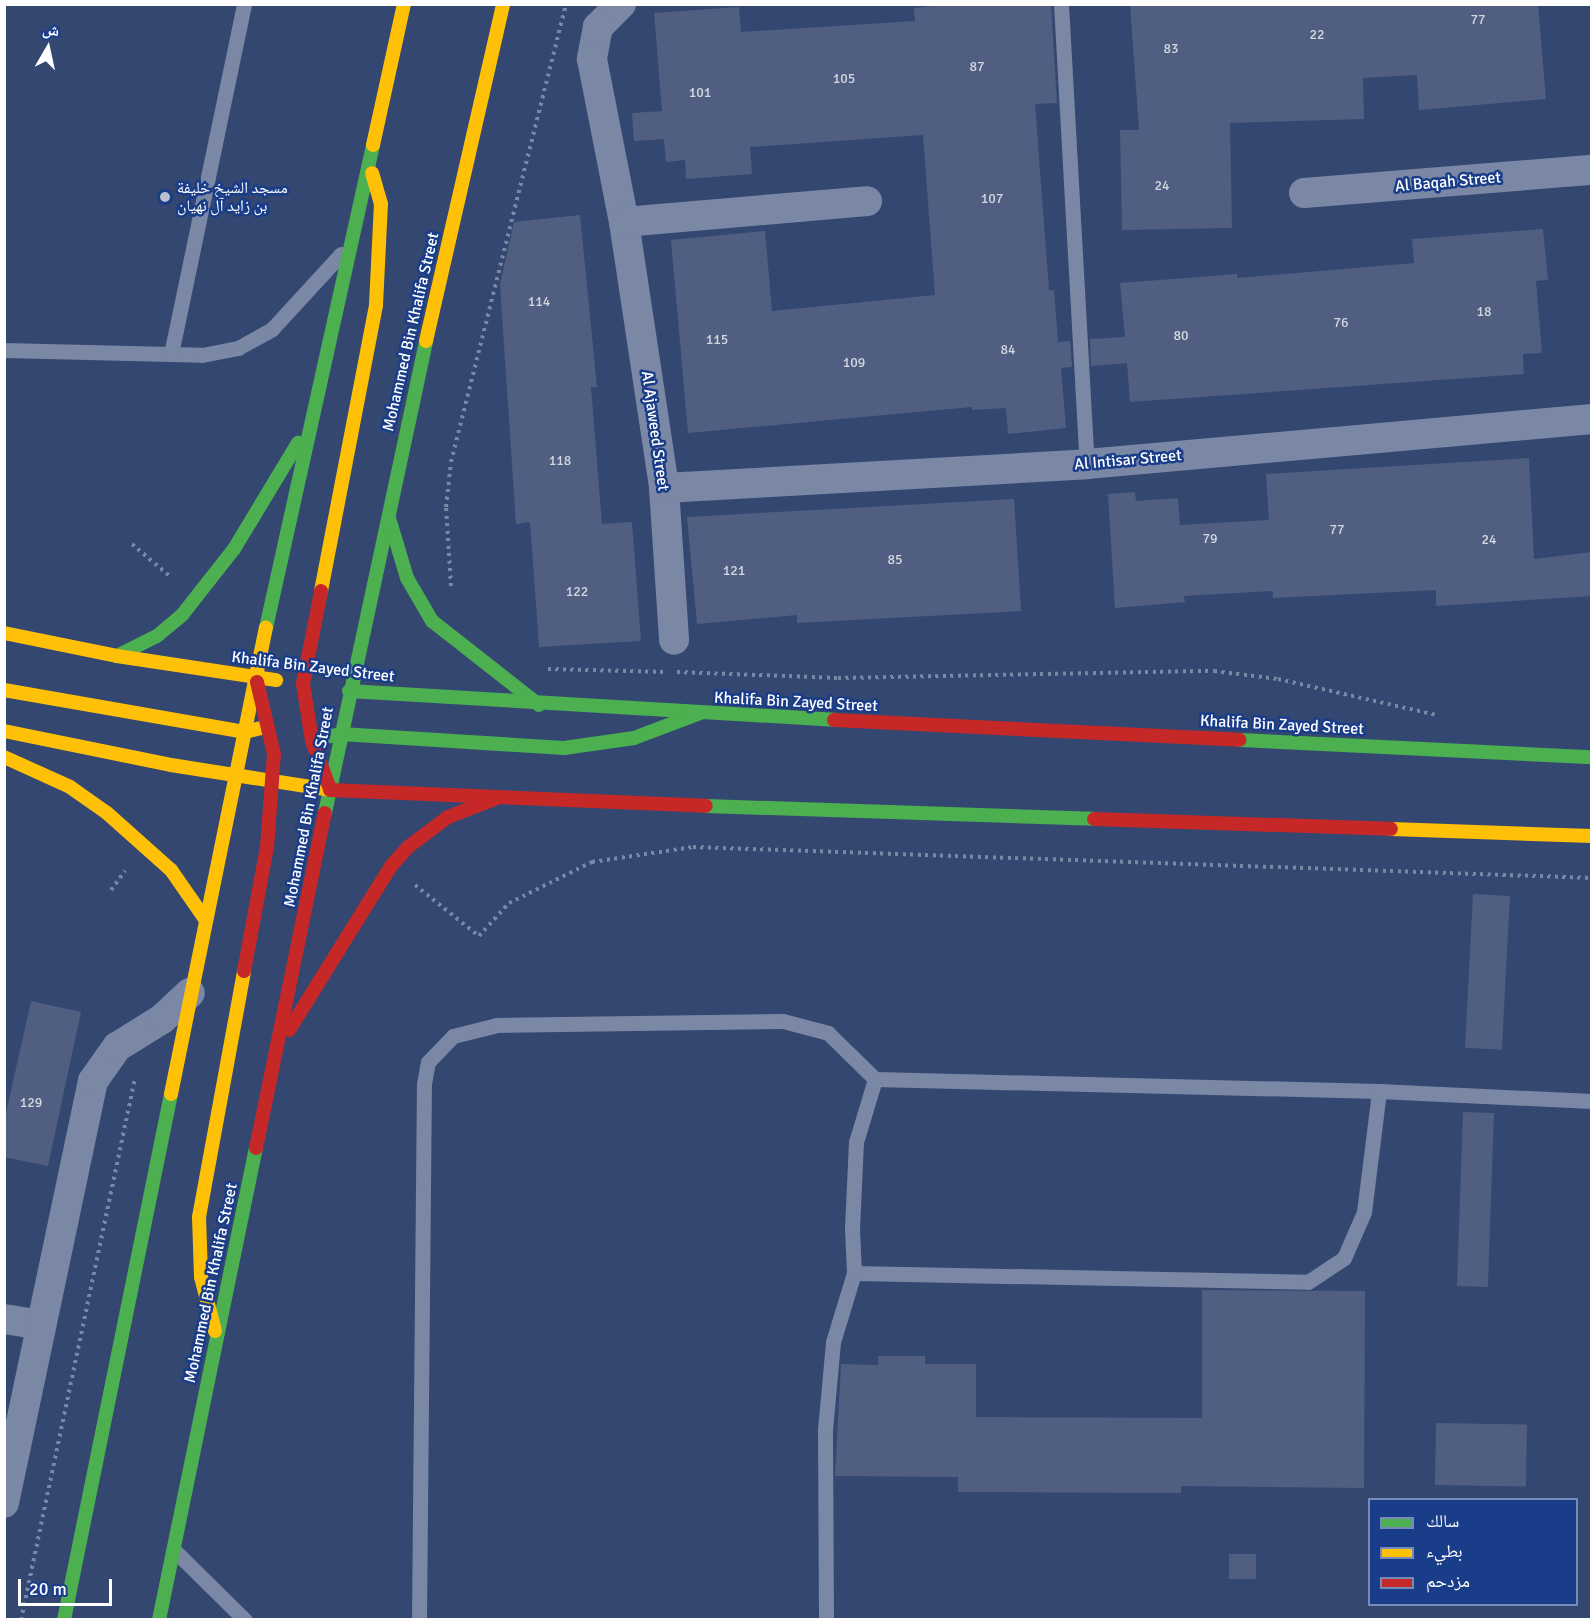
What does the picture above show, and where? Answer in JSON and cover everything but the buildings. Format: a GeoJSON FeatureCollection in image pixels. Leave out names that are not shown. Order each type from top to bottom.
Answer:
{"type":"FeatureCollection","features":[{"type":"Feature","properties":{"kind":"main road"},"geometry":{"type":"LineString","coordinates":[[64,1620],[244,732],[404,4]]}},
{"type":"Feature","properties":{"kind":"main road","name":"Mohammed Bin Khalifa Street"},"geometry":{"type":"LineString","coordinates":[[159,1620],[341,734],[335,697],[388,508],[503,4]]}},
{"type":"Feature","properties":{"kind":"main road"},"geometry":{"type":"LineString","coordinates":[[485,12],[494,45]]}},
{"type":"Feature","properties":{"kind":"main road"},"geometry":{"type":"LineString","coordinates":[[330,790],[301,716],[376,305],[381,204],[370,162]]}},
{"type":"Feature","properties":{"kind":"main road"},"geometry":{"type":"LineString","coordinates":[[117,656],[170,627],[195,598],[240,539],[313,418]]}},
{"type":"Feature","properties":{"kind":"main road"},"geometry":{"type":"LineString","coordinates":[[388,508],[401,563],[432,621],[539,705]]}},
{"type":"Feature","properties":{"kind":"main road","name":"Khalifa Bin Zayed Street"},"geometry":{"type":"LineString","coordinates":[[4,633],[117,656],[308,685]]}},
{"type":"Feature","properties":{"kind":"main road"},"geometry":{"type":"LineString","coordinates":[[217,1335],[201,1277],[199,1217],[267,847],[274,782],[274,724],[256,677]]}},
{"type":"Feature","properties":{"kind":"main road"},"geometry":{"type":"LineString","coordinates":[[4,690],[244,732],[274,724]]}},
{"type":"Feature","properties":{"kind":"main road"},"geometry":{"type":"LineString","coordinates":[[301,716],[335,697]]}},
{"type":"Feature","properties":{"kind":"main road","name":"Khalifa Bin Zayed Street"},"geometry":{"type":"LineString","coordinates":[[335,697],[1585,753]]}},
{"type":"Feature","properties":{"kind":"main road"},"geometry":{"type":"LineString","coordinates":[[235,776],[274,754],[341,734],[564,748],[634,738],[700,713]]}},
{"type":"Feature","properties":{"kind":"main road"},"geometry":{"type":"LineString","coordinates":[[4,731],[235,776],[330,790],[495,799],[1592,836]]}},
{"type":"Feature","properties":{"kind":"main road"},"geometry":{"type":"LineString","coordinates":[[4,757],[70,787],[107,813],[171,870],[206,919]]}},
{"type":"Feature","properties":{"kind":"main road"},"geometry":{"type":"LineString","coordinates":[[274,1056],[391,866],[427,831],[448,817],[495,799]]}},
{"type":"Feature","properties":{"kind":"street","name":"Al Ajaweed Street"},"geometry":{"type":"LineString","coordinates":[[621,4],[598,27],[592,59],[624,222],[664,488],[674,640]]}},
{"type":"Feature","properties":{"kind":"street","name":"Al Baqah Street"},"geometry":{"type":"LineString","coordinates":[[1304,193],[1592,170]]}},
{"type":"Feature","properties":{"kind":"street"},"geometry":{"type":"LineString","coordinates":[[624,222],[867,201]]}},
{"type":"Feature","properties":{"kind":"street","name":"Al Intisar Street"},"geometry":{"type":"LineString","coordinates":[[664,488],[1087,464],[1592,419]]}},
{"type":"Feature","properties":{"kind":"street"},"geometry":{"type":"LineString","coordinates":[[4,1503],[93,1081],[117,1047],[162,1019],[190,993]]}},
{"type":"Feature","properties":{"kind":"street"},"geometry":{"type":"LineString","coordinates":[[4,1319],[41,1324]]}},
{"type":"Feature","properties":{"kind":"lane"},"geometry":{"type":"LineString","coordinates":[[171,354],[244,4]]}},
{"type":"Feature","properties":{"kind":"lane"},"geometry":{"type":"LineString","coordinates":[[389,4],[401,20]]}},
{"type":"Feature","properties":{"kind":"lane"},"geometry":{"type":"LineString","coordinates":[[1061,4],[1087,464]]}},
{"type":"Feature","properties":{"kind":"lane"},"geometry":{"type":"LineString","coordinates":[[4,350],[220,353],[256,339],[272,329],[352,242]]}},
{"type":"Feature","properties":{"kind":"lane"},"geometry":{"type":"LineString","coordinates":[[419,1620],[424,1084],[428,1062],[440,1046],[472,1028],[497,1025],[783,1022],[828,1033],[875,1079],[1379,1091],[1592,1101]]}},
{"type":"Feature","properties":{"kind":"lane"},"geometry":{"type":"LineString","coordinates":[[826,1620],[825,1430],[833,1342],[854,1273],[852,1229],[856,1142],[875,1079]]}},
{"type":"Feature","properties":{"kind":"lane"},"geometry":{"type":"LineString","coordinates":[[854,1273],[1308,1282],[1344,1258],[1364,1212],[1379,1091]]}},
{"type":"Feature","properties":{"kind":"lane"},"geometry":{"type":"LineString","coordinates":[[173,1549],[245,1620]]}},
{"type":"Feature","properties":{"kind":"path"},"geometry":{"type":"LineString","coordinates":[[432,621],[452,595],[446,507],[451,462],[566,4]]}},
{"type":"Feature","properties":{"kind":"path"},"geometry":{"type":"LineString","coordinates":[[132,544],[195,598]]}},
{"type":"Feature","properties":{"kind":"path"},"geometry":{"type":"LineString","coordinates":[[536,666],[546,669],[838,678],[1214,671],[1278,679],[1444,717]]}},
{"type":"Feature","properties":{"kind":"path"},"geometry":{"type":"LineString","coordinates":[[391,866],[479,936],[509,903],[592,862],[693,847],[1592,878]]}},
{"type":"Feature","properties":{"kind":"path"},"geometry":{"type":"LineString","coordinates":[[21,1620],[136,1076]]}},
{"type":"Feature","properties":{"kind":"traffic: fast"},"geometry":{"type":"LineString","coordinates":[[266,628],[373,145]]}},
{"type":"Feature","properties":{"kind":"traffic: fast"},"geometry":{"type":"LineString","coordinates":[[325,813],[426,341]]}},
{"type":"Feature","properties":{"kind":"traffic: fast"},"geometry":{"type":"LineString","coordinates":[[117,656],[157,636],[182,615],[234,549],[298,443]]}},
{"type":"Feature","properties":{"kind":"traffic: fast"},"geometry":{"type":"LineString","coordinates":[[389,518],[407,578],[432,621],[539,705]]}},
{"type":"Feature","properties":{"kind":"traffic: fast"},"geometry":{"type":"LineString","coordinates":[[349,691],[834,720]]}},
{"type":"Feature","properties":{"kind":"traffic: fast"},"geometry":{"type":"LineString","coordinates":[[321,738],[341,734],[564,748],[634,738],[700,713]]}},
{"type":"Feature","properties":{"kind":"traffic: fast"},"geometry":{"type":"LineString","coordinates":[[1240,740],[1592,757]]}},
{"type":"Feature","properties":{"kind":"traffic: fast"},"geometry":{"type":"LineString","coordinates":[[706,806],[1094,819]]}},
{"type":"Feature","properties":{"kind":"traffic: fast"},"geometry":{"type":"LineString","coordinates":[[64,1620],[171,1094]]}},
{"type":"Feature","properties":{"kind":"traffic: fast"},"geometry":{"type":"LineString","coordinates":[[159,1620],[256,1148]]}},
{"type":"Feature","properties":{"kind":"traffic: slow"},"geometry":{"type":"LineString","coordinates":[[373,145],[404,4]]}},
{"type":"Feature","properties":{"kind":"traffic: slow"},"geometry":{"type":"LineString","coordinates":[[426,341],[503,4]]}},
{"type":"Feature","properties":{"kind":"traffic: slow"},"geometry":{"type":"LineString","coordinates":[[321,591],[376,305],[381,204],[372,173]]}},
{"type":"Feature","properties":{"kind":"traffic: slow"},"geometry":{"type":"LineString","coordinates":[[171,1094],[266,628]]}},
{"type":"Feature","properties":{"kind":"traffic: slow"},"geometry":{"type":"LineString","coordinates":[[4,633],[117,656],[276,680]]}},
{"type":"Feature","properties":{"kind":"traffic: slow"},"geometry":{"type":"LineString","coordinates":[[4,690],[244,732],[265,727]]}},
{"type":"Feature","properties":{"kind":"traffic: slow"},"geometry":{"type":"LineString","coordinates":[[4,731],[171,765],[330,790]]}},
{"type":"Feature","properties":{"kind":"traffic: slow"},"geometry":{"type":"LineString","coordinates":[[4,757],[70,787],[107,813],[171,870],[205,919]]}},
{"type":"Feature","properties":{"kind":"traffic: slow"},"geometry":{"type":"LineString","coordinates":[[1391,829],[1592,836]]}},
{"type":"Feature","properties":{"kind":"traffic: slow"},"geometry":{"type":"LineString","coordinates":[[215,1331],[201,1277],[199,1217],[244,971]]}},
{"type":"Feature","properties":{"kind":"traffic: jam"},"geometry":{"type":"LineString","coordinates":[[321,591],[303,684],[312,741],[330,789]]}},
{"type":"Feature","properties":{"kind":"traffic: jam"},"geometry":{"type":"LineString","coordinates":[[244,971],[267,847],[274,754],[257,682]]}},
{"type":"Feature","properties":{"kind":"traffic: jam"},"geometry":{"type":"LineString","coordinates":[[834,720],[1240,740]]}},
{"type":"Feature","properties":{"kind":"traffic: jam"},"geometry":{"type":"LineString","coordinates":[[330,790],[706,806]]}},
{"type":"Feature","properties":{"kind":"traffic: jam"},"geometry":{"type":"LineString","coordinates":[[289,1030],[391,866],[408,847],[448,817],[495,799]]}},
{"type":"Feature","properties":{"kind":"traffic: jam"},"geometry":{"type":"LineString","coordinates":[[256,1148],[325,813]]}},
{"type":"Feature","properties":{"kind":"traffic: jam"},"geometry":{"type":"LineString","coordinates":[[1094,819],[1391,829]]}},
{"type":"Feature","properties":{"kind":"place","name":"مسجد الشيخ خليفة بن زايد آل نهيان"},"geometry":{"type":"Point","coordinates":[165,197]}}]}
